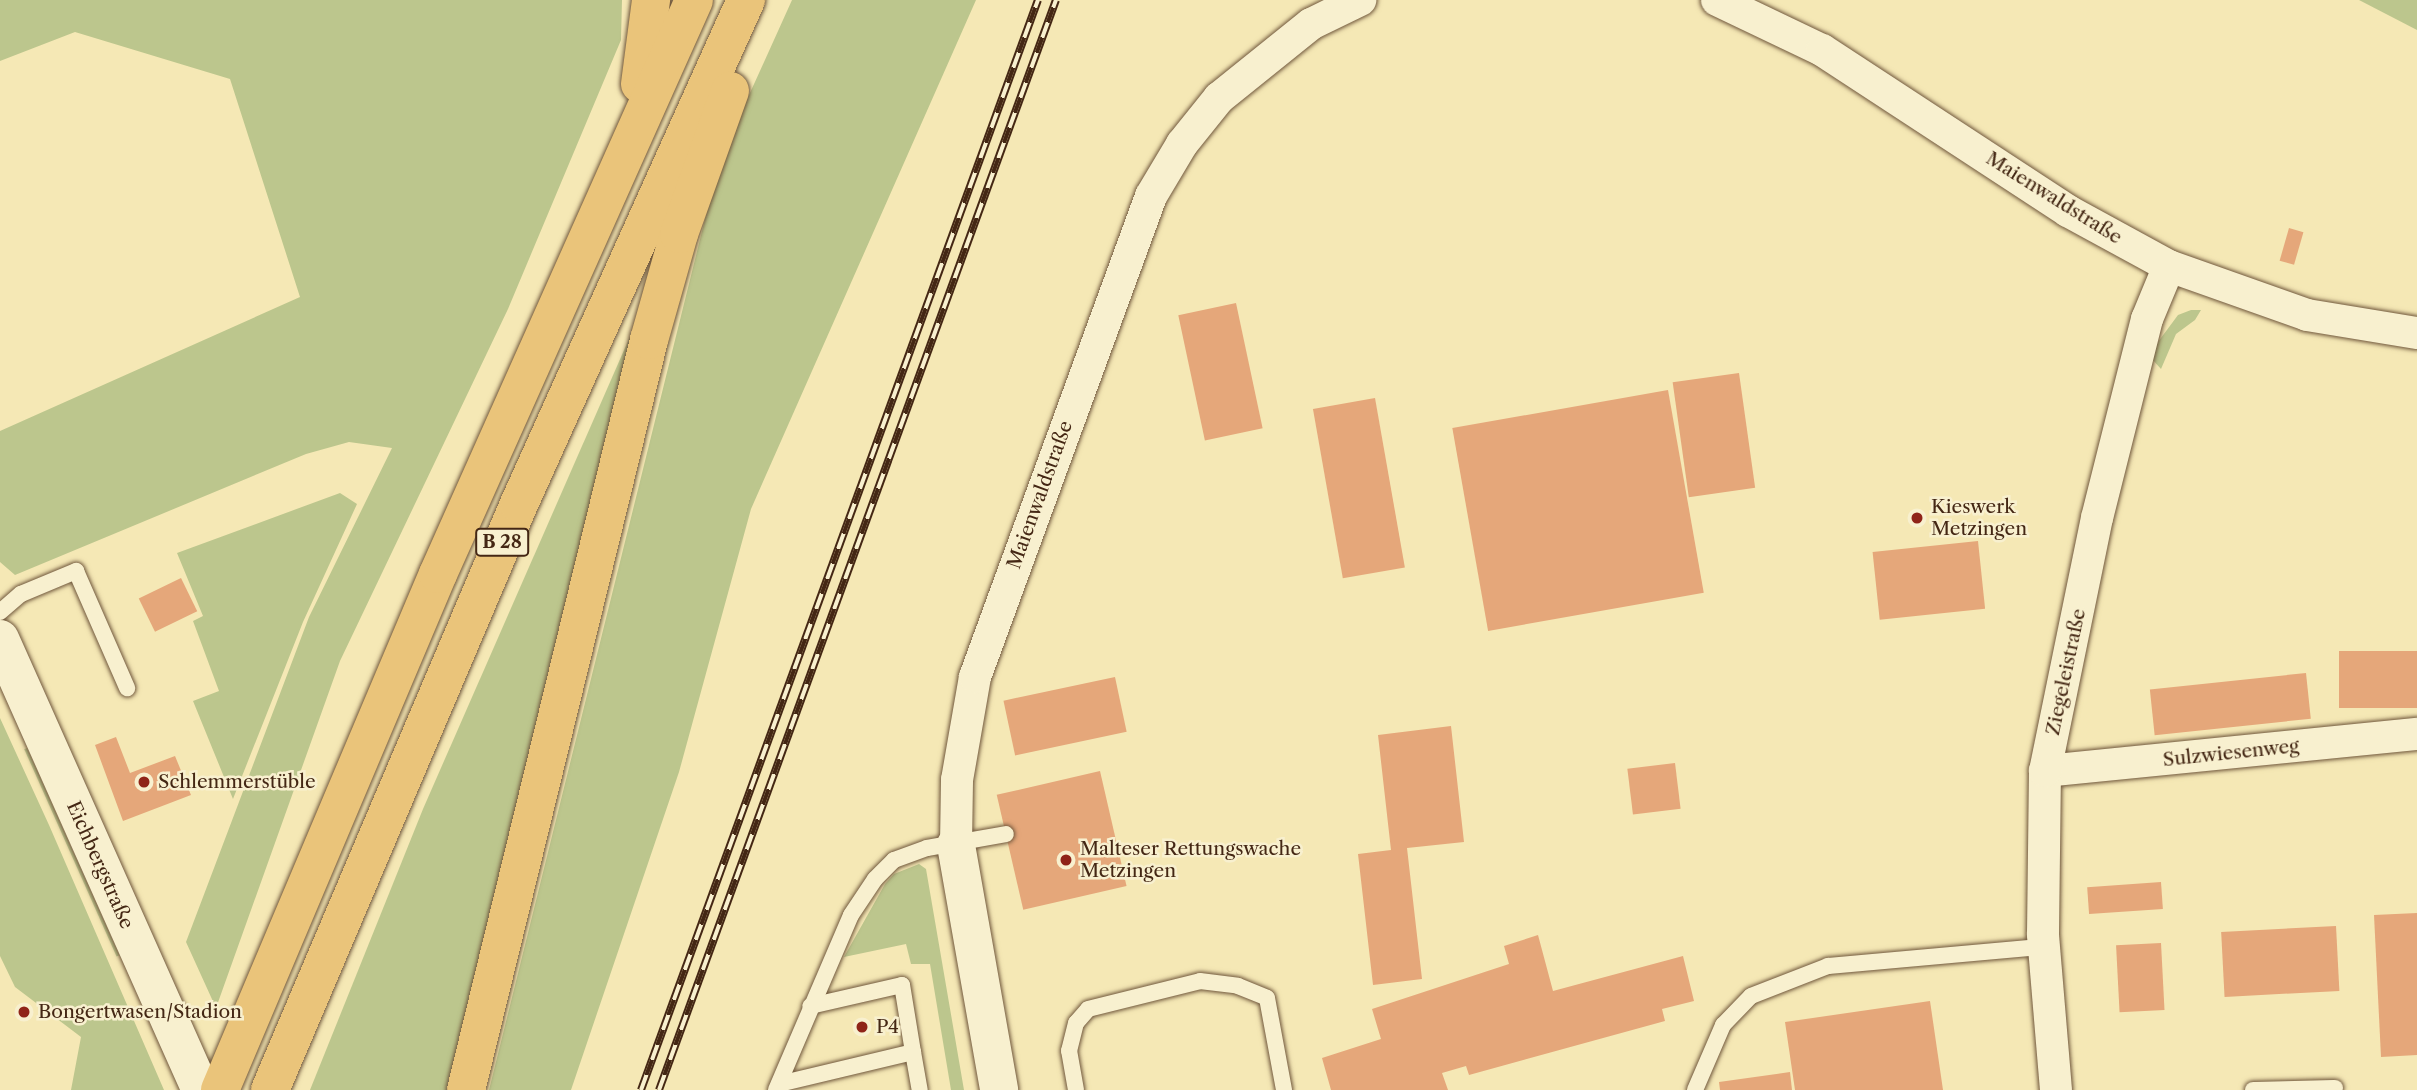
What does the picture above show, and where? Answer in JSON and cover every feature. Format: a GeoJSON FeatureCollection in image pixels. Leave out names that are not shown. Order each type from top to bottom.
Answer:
{"type":"FeatureCollection","features":[{"type":"Feature","properties":{"kind":"highway"},"geometry":{"type":"LineString","coordinates":[[619,172],[652,24],[651,0]]}},
{"type":"Feature","properties":{"kind":"highway","name":"B 28"},"geometry":{"type":"LineString","coordinates":[[220,1090],[438,574],[694,0]]}},
{"type":"Feature","properties":{"kind":"highway","name":"B 28"},"geometry":{"type":"LineString","coordinates":[[270,1090],[519,504],[746,0]]}},
{"type":"Feature","properties":{"kind":"highway"},"geometry":{"type":"LineString","coordinates":[[466,1090],[659,303],[758,0]]}},
{"type":"Feature","properties":{"kind":"main road","name":"Eichbergstraße"},"geometry":{"type":"LineString","coordinates":[[0,639],[201,1090]]}},
{"type":"Feature","properties":{"kind":"main road","name":"Maienwaldstraße"},"geometry":{"type":"LineString","coordinates":[[956,845],[999,1090]]}},
{"type":"Feature","properties":{"kind":"street","name":"Maienwaldstraße"},"geometry":{"type":"LineString","coordinates":[[956,845],[958,769],[975,677],[1151,196],[1182,144],[1219,98],[1311,24],[1360,0]]}},
{"type":"Feature","properties":{"kind":"street","name":"Maienwaldstraße"},"geometry":{"type":"LineString","coordinates":[[1717,0],[1822,50],[2068,211],[2169,266],[2307,315],[2417,333]]}},
{"type":"Feature","properties":{"kind":"street","name":"Ziegeleistraße"},"geometry":{"type":"LineString","coordinates":[[2056,1090],[2043,947],[2045,771],[2097,518],[2147,319],[2169,266]]}},
{"type":"Feature","properties":{"kind":"street","name":"Sulzwiesenweg"},"geometry":{"type":"LineString","coordinates":[[2045,771],[2417,734]]}},
{"type":"Feature","properties":{"kind":"lane"},"geometry":{"type":"LineString","coordinates":[[0,612],[21,594],[76,571],[127,688]]}},
{"type":"Feature","properties":{"kind":"lane"},"geometry":{"type":"LineString","coordinates":[[777,1087],[851,915],[875,879],[894,860],[927,848],[956,845],[1006,834]]}},
{"type":"Feature","properties":{"kind":"lane"},"geometry":{"type":"LineString","coordinates":[[1695,1090],[1723,1025],[1751,996],[1828,966],[2043,947]]}},
{"type":"Feature","properties":{"kind":"lane"},"geometry":{"type":"LineString","coordinates":[[1076,1090],[1069,1051],[1076,1023],[1088,1009],[1200,981],[1238,986],[1267,998],[1284,1090]]}},
{"type":"Feature","properties":{"kind":"lane"},"geometry":{"type":"LineString","coordinates":[[810,1006],[902,985],[920,1090]]}},
{"type":"Feature","properties":{"kind":"lane"},"geometry":{"type":"LineString","coordinates":[[777,1087],[913,1052]]}},
{"type":"Feature","properties":{"kind":"lane"},"geometry":{"type":"LineString","coordinates":[[2253,1090],[2335,1088]]}},
{"type":"Feature","properties":{"kind":"green space"},"geometry":{"type":"Polygon","coordinates":[[[0,0],[622,0],[621,40],[508,309],[340,661],[216,1008],[186,942],[309,617],[392,448],[349,442],[306,454],[15,575],[0,562],[0,431],[300,297],[230,79],[75,32],[0,61],[0,0]]]}},
{"type":"Feature","properties":{"kind":"green space"},"geometry":{"type":"Polygon","coordinates":[[[792,0],[976,0],[751,509],[679,772],[571,1090],[489,1090],[710,199],[745,104],[792,0]]]}},
{"type":"Feature","properties":{"kind":"green space"},"geometry":{"type":"Polygon","coordinates":[[[2359,0],[2417,0],[2417,30],[2359,0]]]}},
{"type":"Feature","properties":{"kind":"green space"},"geometry":{"type":"Polygon","coordinates":[[[646,300],[459,1090],[310,1090],[423,809],[646,300]]]}},
{"type":"Feature","properties":{"kind":"green space"},"geometry":{"type":"Polygon","coordinates":[[[2191,310],[2201,310],[2195,320],[2176,334],[2161,369],[2152,359],[2158,342],[2178,315],[2191,310]]]}},
{"type":"Feature","properties":{"kind":"green space"},"geometry":{"type":"Polygon","coordinates":[[[340,493],[357,504],[303,622],[233,799],[193,701],[219,691],[193,621],[203,616],[177,553],[340,493]]]}},
{"type":"Feature","properties":{"kind":"green space"},"geometry":{"type":"Polygon","coordinates":[[[0,718],[164,1090],[71,1090],[81,1037],[15,987],[0,956],[0,718]]]}},
{"type":"Feature","properties":{"kind":"green space"},"geometry":{"type":"Polygon","coordinates":[[[27,748],[119,955],[117,957],[24,749],[27,748]]]}},
{"type":"Feature","properties":{"kind":"green space"},"geometry":{"type":"Polygon","coordinates":[[[919,864],[926,869],[964,1090],[951,1090],[930,964],[911,964],[906,944],[844,957],[885,884],[894,874],[919,864]]]}},
{"type":"Feature","properties":{"kind":"building"},"geometry":{"type":"Polygon","coordinates":[[[2289,228],[2303,232],[2294,265],[2280,261],[2289,228]]]}},
{"type":"Feature","properties":{"kind":"building"},"geometry":{"type":"Polygon","coordinates":[[[1236,303],[1263,428],[1205,440],[1178,315],[1236,303]]]}},
{"type":"Feature","properties":{"kind":"building"},"geometry":{"type":"Polygon","coordinates":[[[1739,373],[1755,488],[1689,497],[1673,382],[1739,373]]]}},
{"type":"Feature","properties":{"kind":"building"},"geometry":{"type":"Polygon","coordinates":[[[1668,390],[1704,593],[1488,631],[1452,428],[1668,390]]]}},
{"type":"Feature","properties":{"kind":"building"},"geometry":{"type":"Polygon","coordinates":[[[1375,398],[1405,567],[1343,578],[1313,409],[1375,398]]]}},
{"type":"Feature","properties":{"kind":"building"},"geometry":{"type":"Polygon","coordinates":[[[1978,541],[1985,609],[1880,620],[1873,552],[1978,541]]]}},
{"type":"Feature","properties":{"kind":"building"},"geometry":{"type":"Polygon","coordinates":[[[181,578],[197,611],[155,632],[139,599],[181,578]]]}},
{"type":"Feature","properties":{"kind":"building"},"geometry":{"type":"Polygon","coordinates":[[[2339,651],[2417,651],[2417,708],[2339,708],[2339,651]]]}},
{"type":"Feature","properties":{"kind":"building"},"geometry":{"type":"Polygon","coordinates":[[[2306,673],[2311,719],[2155,735],[2150,689],[2306,673]]]}},
{"type":"Feature","properties":{"kind":"building"},"geometry":{"type":"Polygon","coordinates":[[[1115,677],[1127,732],[1015,755],[1003,701],[1115,677]]]}},
{"type":"Feature","properties":{"kind":"building"},"geometry":{"type":"Polygon","coordinates":[[[1451,726],[1464,842],[1407,848],[1422,979],[1373,985],[1358,854],[1391,850],[1378,735],[1451,726]]]}},
{"type":"Feature","properties":{"kind":"building"},"geometry":{"type":"Polygon","coordinates":[[[116,737],[130,773],[175,756],[191,795],[123,821],[95,745],[116,737]]]}},
{"type":"Feature","properties":{"kind":"building"},"geometry":{"type":"Polygon","coordinates":[[[1675,763],[1681,809],[1633,815],[1627,769],[1675,763]]]}},
{"type":"Feature","properties":{"kind":"building","name":"Malteser Rettungswache Metzingen"},"geometry":{"type":"Polygon","coordinates":[[[1100,771],[1127,886],[1023,910],[997,795],[1100,771]]]}},
{"type":"Feature","properties":{"kind":"building"},"geometry":{"type":"Polygon","coordinates":[[[2161,882],[2163,909],[2089,914],[2087,887],[2161,882]]]}},
{"type":"Feature","properties":{"kind":"building"},"geometry":{"type":"Polygon","coordinates":[[[2417,913],[2417,1055],[2381,1057],[2374,915],[2417,913]]]}},
{"type":"Feature","properties":{"kind":"building"},"geometry":{"type":"Polygon","coordinates":[[[2336,926],[2339,991],[2225,997],[2221,932],[2336,926]]]}},
{"type":"Feature","properties":{"kind":"building"},"geometry":{"type":"Polygon","coordinates":[[[1538,935],[1553,991],[1683,956],[1694,1001],[1662,1009],[1665,1021],[1469,1075],[1466,1066],[1442,1073],[1448,1090],[1331,1090],[1322,1058],[1381,1039],[1372,1009],[1509,964],[1504,946],[1538,935]]]}},
{"type":"Feature","properties":{"kind":"building"},"geometry":{"type":"Polygon","coordinates":[[[2161,943],[2165,1010],[2120,1012],[2116,945],[2161,943]]]}},
{"type":"Feature","properties":{"kind":"building"},"geometry":{"type":"Polygon","coordinates":[[[1930,1001],[1943,1090],[1795,1090],[1785,1022],[1930,1001]]]}},
{"type":"Feature","properties":{"kind":"building"},"geometry":{"type":"Polygon","coordinates":[[[1790,1072],[1792,1090],[1720,1090],[1719,1082],[1790,1072]]]}},
{"type":"Feature","properties":{"kind":"railway"},"geometry":{"type":"LineString","coordinates":[[641,1090],[1038,0]]}},
{"type":"Feature","properties":{"kind":"railway"},"geometry":{"type":"LineString","coordinates":[[659,1090],[1056,0]]}},
{"type":"Feature","properties":{"kind":"place","name":"Kieswerk Metzingen"},"geometry":{"type":"Point","coordinates":[1917,518]}},
{"type":"Feature","properties":{"kind":"place","name":"Schlemmerstüble"},"geometry":{"type":"Point","coordinates":[144,782]}},
{"type":"Feature","properties":{"kind":"place","name":"Malteser Rettungswache Metzingen"},"geometry":{"type":"Point","coordinates":[1066,860]}},
{"type":"Feature","properties":{"kind":"place","name":"Bongertwasen/Stadion"},"geometry":{"type":"Point","coordinates":[24,1012]}},
{"type":"Feature","properties":{"kind":"place","name":"P4"},"geometry":{"type":"Point","coordinates":[862,1027]}}]}
